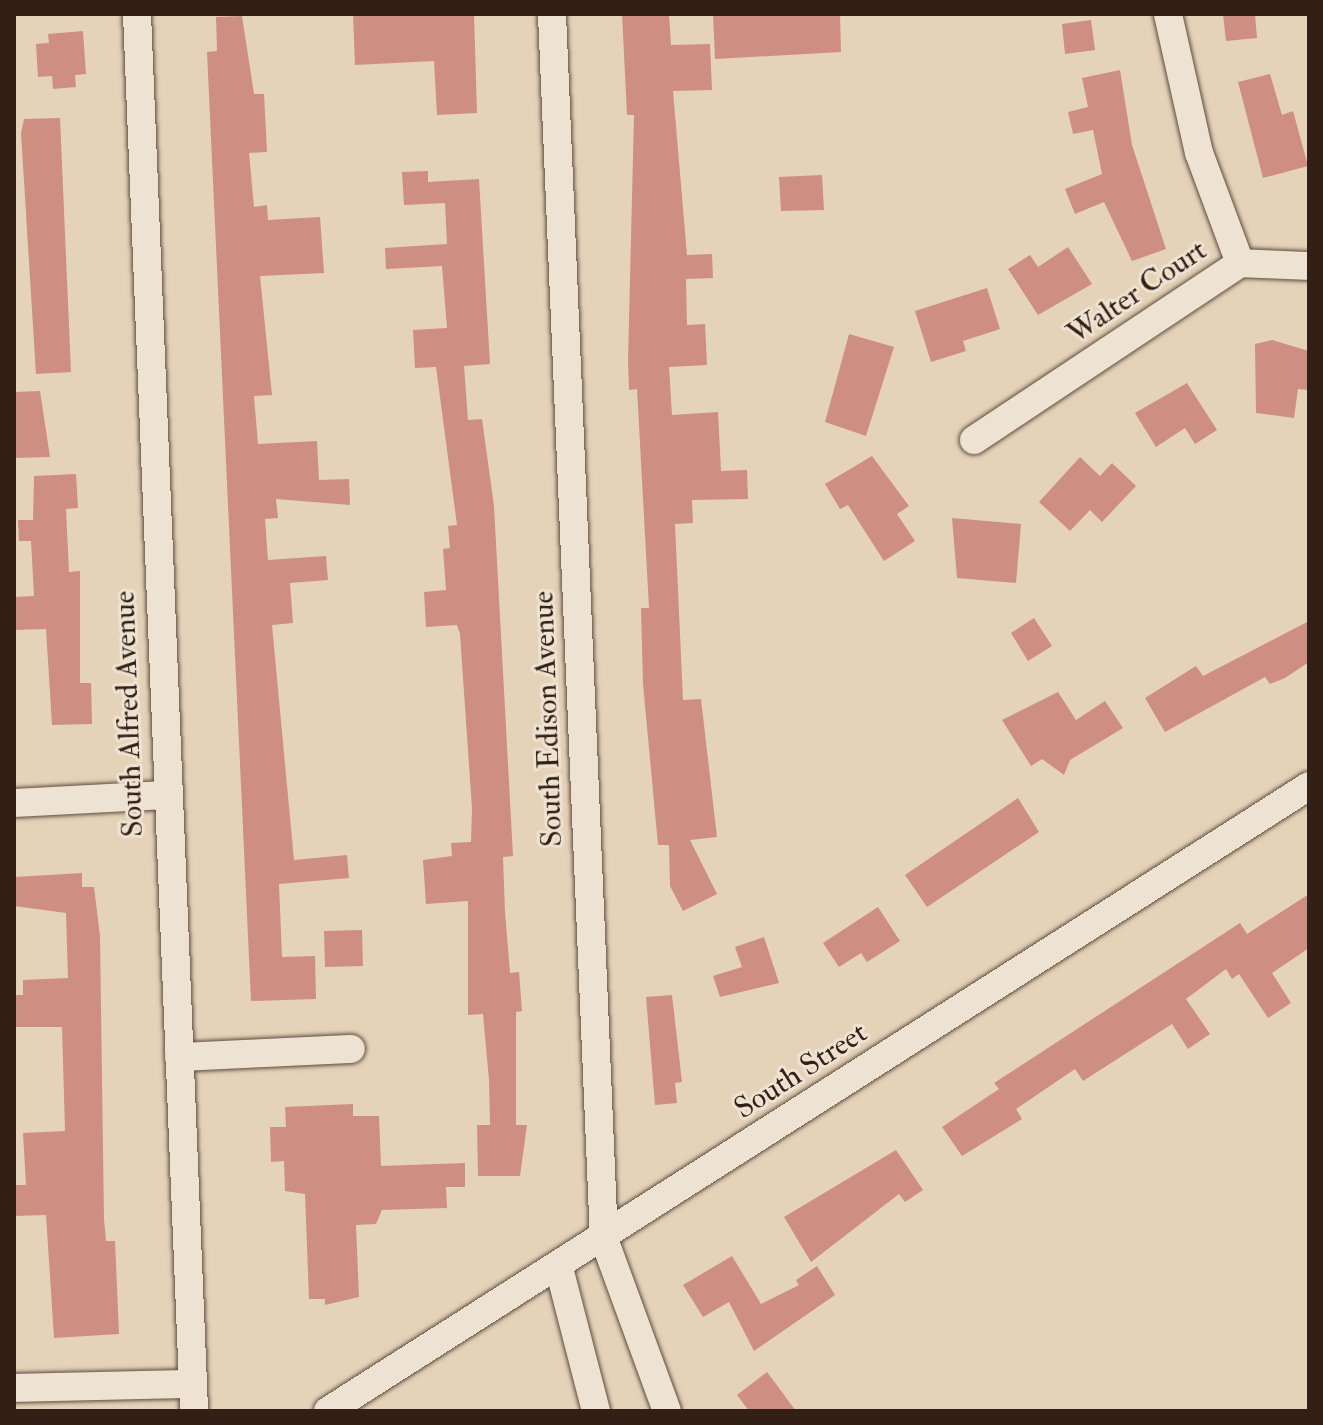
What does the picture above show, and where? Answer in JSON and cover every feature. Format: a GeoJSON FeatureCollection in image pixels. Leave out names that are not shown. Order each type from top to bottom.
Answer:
{"type":"FeatureCollection","features":[{"type":"Feature","properties":{"kind":"street","name":"South Alfred Avenue"},"geometry":{"type":"LineString","coordinates":[[137,14],[166,795],[194,1398]]}},
{"type":"Feature","properties":{"kind":"street","name":"South Edison Avenue"},"geometry":{"type":"LineString","coordinates":[[552,14],[604,1239],[667,1411]]}},
{"type":"Feature","properties":{"kind":"street","name":"Walter Court"},"geometry":{"type":"LineString","coordinates":[[974,440],[1240,263],[1191,127],[1168,14]]}},
{"type":"Feature","properties":{"kind":"street"},"geometry":{"type":"LineString","coordinates":[[1240,263],[1309,266]]}},
{"type":"Feature","properties":{"kind":"street","name":"South Street"},"geometry":{"type":"LineString","coordinates":[[328,1411],[559,1268],[1309,786]]}},
{"type":"Feature","properties":{"kind":"street"},"geometry":{"type":"LineString","coordinates":[[14,803],[166,795]]}},
{"type":"Feature","properties":{"kind":"street"},"geometry":{"type":"LineString","coordinates":[[179,1057],[351,1049]]}},
{"type":"Feature","properties":{"kind":"street"},"geometry":{"type":"LineString","coordinates":[[559,1268],[596,1411]]}},
{"type":"Feature","properties":{"kind":"street"},"geometry":{"type":"LineString","coordinates":[[14,1388],[194,1398]]}},
{"type":"Feature","properties":{"kind":"building"},"geometry":{"type":"Polygon","coordinates":[[[353,14],[474,14],[477,113],[437,115],[434,61],[355,65],[353,14]]]}},
{"type":"Feature","properties":{"kind":"building"},"geometry":{"type":"Polygon","coordinates":[[[622,14],[669,14],[671,45],[710,44],[712,90],[673,91],[687,255],[712,254],[713,278],[686,279],[687,325],[705,324],[707,365],[669,367],[672,415],[718,412],[721,471],[747,470],[748,499],[692,500],[693,523],[675,524],[683,700],[701,699],[717,837],[690,840],[717,894],[683,911],[670,886],[669,845],[658,845],[643,684],[641,608],[649,608],[637,389],[629,390],[628,361],[634,115],[627,115],[622,14]]]}},
{"type":"Feature","properties":{"kind":"building"},"geometry":{"type":"Polygon","coordinates":[[[713,14],[840,14],[841,52],[715,59],[713,14]]]}},
{"type":"Feature","properties":{"kind":"building"},"geometry":{"type":"Polygon","coordinates":[[[1223,14],[1255,14],[1257,38],[1226,41],[1223,14]]]}},
{"type":"Feature","properties":{"kind":"building"},"geometry":{"type":"Polygon","coordinates":[[[242,16],[254,94],[264,94],[267,152],[249,153],[254,207],[267,205],[268,220],[320,217],[324,273],[260,276],[272,395],[254,396],[258,444],[317,441],[319,480],[349,479],[350,505],[276,499],[278,518],[265,519],[268,560],[326,556],[328,580],[290,583],[293,623],[272,625],[294,860],[347,855],[349,878],[279,884],[282,957],[315,956],[316,999],[251,1001],[207,52],[217,51],[216,17],[242,16]]]}},
{"type":"Feature","properties":{"kind":"building"},"geometry":{"type":"Polygon","coordinates":[[[1091,20],[1095,50],[1065,54],[1062,24],[1091,20]]]}},
{"type":"Feature","properties":{"kind":"building"},"geometry":{"type":"Polygon","coordinates":[[[83,31],[86,74],[75,75],[76,87],[53,89],[52,76],[38,77],[36,44],[49,43],[48,34],[83,31]]]}},
{"type":"Feature","properties":{"kind":"building"},"geometry":{"type":"Polygon","coordinates":[[[1120,70],[1132,145],[1166,249],[1132,261],[1104,202],[1075,214],[1065,189],[1102,174],[1093,130],[1073,134],[1068,112],[1088,107],[1082,78],[1120,70]]]}},
{"type":"Feature","properties":{"kind":"building"},"geometry":{"type":"Polygon","coordinates":[[[1270,74],[1282,115],[1293,111],[1308,166],[1263,178],[1238,82],[1270,74]]]}},
{"type":"Feature","properties":{"kind":"building"},"geometry":{"type":"Polygon","coordinates":[[[60,118],[71,372],[36,374],[21,133],[24,119],[60,118]]]}},
{"type":"Feature","properties":{"kind":"building"},"geometry":{"type":"Polygon","coordinates":[[[428,171],[428,182],[479,179],[490,364],[464,366],[468,420],[482,419],[494,506],[513,856],[503,857],[505,912],[510,973],[519,972],[522,1011],[516,1012],[516,1125],[527,1125],[520,1176],[478,1176],[477,1125],[490,1125],[489,1080],[483,1014],[468,1015],[468,901],[426,904],[423,860],[452,856],[451,843],[471,842],[472,808],[460,634],[457,625],[426,627],[424,592],[446,590],[443,549],[450,548],[448,526],[457,525],[436,367],[415,368],[413,330],[447,328],[442,266],[386,269],[385,248],[447,244],[445,203],[404,205],[402,172],[428,171]]]}},
{"type":"Feature","properties":{"kind":"building"},"geometry":{"type":"Polygon","coordinates":[[[822,175],[824,210],[781,211],[779,177],[822,175]]]}},
{"type":"Feature","properties":{"kind":"building"},"geometry":{"type":"Polygon","coordinates":[[[1068,247],[1092,284],[1038,315],[1008,269],[1030,255],[1038,267],[1068,247]]]}},
{"type":"Feature","properties":{"kind":"building"},"geometry":{"type":"Polygon","coordinates":[[[987,288],[1000,329],[963,341],[966,351],[931,362],[915,311],[987,288]]]}},
{"type":"Feature","properties":{"kind":"building"},"geometry":{"type":"Polygon","coordinates":[[[849,334],[894,347],[866,436],[825,422],[849,334]]]}},
{"type":"Feature","properties":{"kind":"building"},"geometry":{"type":"Polygon","coordinates":[[[1272,340],[1309,351],[1309,390],[1298,389],[1294,418],[1256,413],[1255,344],[1272,340]]]}},
{"type":"Feature","properties":{"kind":"building"},"geometry":{"type":"Polygon","coordinates":[[[1187,383],[1217,430],[1195,444],[1185,428],[1156,447],[1135,413],[1187,383]]]}},
{"type":"Feature","properties":{"kind":"building"},"geometry":{"type":"Polygon","coordinates":[[[40,391],[50,457],[14,458],[14,392],[40,391]]]}},
{"type":"Feature","properties":{"kind":"building"},"geometry":{"type":"Polygon","coordinates":[[[872,456],[909,506],[897,514],[915,541],[884,561],[848,505],[840,509],[825,484],[872,456]]]}},
{"type":"Feature","properties":{"kind":"building"},"geometry":{"type":"Polygon","coordinates":[[[1080,457],[1100,476],[1112,463],[1136,486],[1102,522],[1090,510],[1070,531],[1039,502],[1080,457]]]}},
{"type":"Feature","properties":{"kind":"building"},"geometry":{"type":"Polygon","coordinates":[[[76,474],[78,508],[66,509],[69,572],[80,571],[80,683],[91,683],[92,724],[52,725],[46,629],[14,630],[14,597],[34,596],[31,541],[19,541],[18,520],[33,520],[34,476],[76,474]]]}},
{"type":"Feature","properties":{"kind":"building"},"geometry":{"type":"Polygon","coordinates":[[[952,518],[1021,524],[1016,583],[957,578],[952,518]]]}},
{"type":"Feature","properties":{"kind":"building"},"geometry":{"type":"Polygon","coordinates":[[[1034,618],[1052,646],[1028,661],[1011,633],[1034,618]]]}},
{"type":"Feature","properties":{"kind":"building"},"geometry":{"type":"Polygon","coordinates":[[[1309,621],[1309,662],[1270,684],[1265,677],[1165,732],[1145,698],[1196,666],[1203,676],[1309,621]]]}},
{"type":"Feature","properties":{"kind":"building"},"geometry":{"type":"Polygon","coordinates":[[[1058,692],[1076,720],[1105,701],[1123,728],[1070,760],[1064,775],[1042,759],[1031,766],[1002,720],[1058,692]]]}},
{"type":"Feature","properties":{"kind":"building"},"geometry":{"type":"Polygon","coordinates":[[[1018,798],[1039,832],[927,907],[905,875],[1018,798]]]}},
{"type":"Feature","properties":{"kind":"building"},"geometry":{"type":"Polygon","coordinates":[[[82,873],[82,887],[94,887],[100,936],[104,1219],[106,1241],[115,1241],[119,1334],[54,1338],[46,1215],[14,1216],[14,1185],[26,1185],[23,1133],[65,1131],[62,1027],[14,1027],[14,995],[23,995],[23,980],[68,978],[66,913],[14,906],[14,877],[82,873]]]}},
{"type":"Feature","properties":{"kind":"building"},"geometry":{"type":"Polygon","coordinates":[[[1309,894],[1309,948],[1272,973],[1291,1003],[1268,1018],[1239,974],[1232,979],[1226,969],[1186,999],[1210,1034],[1188,1049],[1172,1024],[1083,1081],[1075,1069],[1016,1109],[1022,1119],[962,1156],[942,1127],[999,1089],[994,1083],[1240,923],[1247,934],[1309,894]]]}},
{"type":"Feature","properties":{"kind":"building"},"geometry":{"type":"Polygon","coordinates":[[[878,907],[900,941],[867,962],[861,953],[839,967],[823,943],[878,907]]]}},
{"type":"Feature","properties":{"kind":"building"},"geometry":{"type":"Polygon","coordinates":[[[362,930],[363,966],[325,967],[324,931],[362,930]]]}},
{"type":"Feature","properties":{"kind":"building"},"geometry":{"type":"Polygon","coordinates":[[[764,937],[779,983],[720,997],[713,976],[742,967],[735,947],[764,937]]]}},
{"type":"Feature","properties":{"kind":"building"},"geometry":{"type":"Polygon","coordinates":[[[672,995],[682,1082],[675,1083],[677,1103],[655,1105],[646,997],[672,995]]]}},
{"type":"Feature","properties":{"kind":"building"},"geometry":{"type":"Polygon","coordinates":[[[353,1104],[353,1116],[379,1116],[381,1166],[465,1163],[465,1187],[446,1187],[447,1208],[382,1210],[376,1224],[356,1225],[359,1297],[325,1305],[325,1299],[309,1299],[305,1194],[285,1191],[284,1161],[271,1162],[270,1127],[286,1127],[285,1107],[353,1104]]]}},
{"type":"Feature","properties":{"kind":"building"},"geometry":{"type":"Polygon","coordinates":[[[896,1150],[923,1190],[905,1202],[899,1194],[811,1262],[784,1217],[896,1150]]]}},
{"type":"Feature","properties":{"kind":"building"},"geometry":{"type":"Polygon","coordinates":[[[732,1256],[761,1304],[799,1285],[796,1280],[817,1266],[835,1295],[754,1351],[729,1302],[703,1317],[683,1285],[732,1256]]]}},
{"type":"Feature","properties":{"kind":"building"},"geometry":{"type":"Polygon","coordinates":[[[767,1372],[796,1411],[749,1411],[737,1395],[767,1372]]]}}]}
